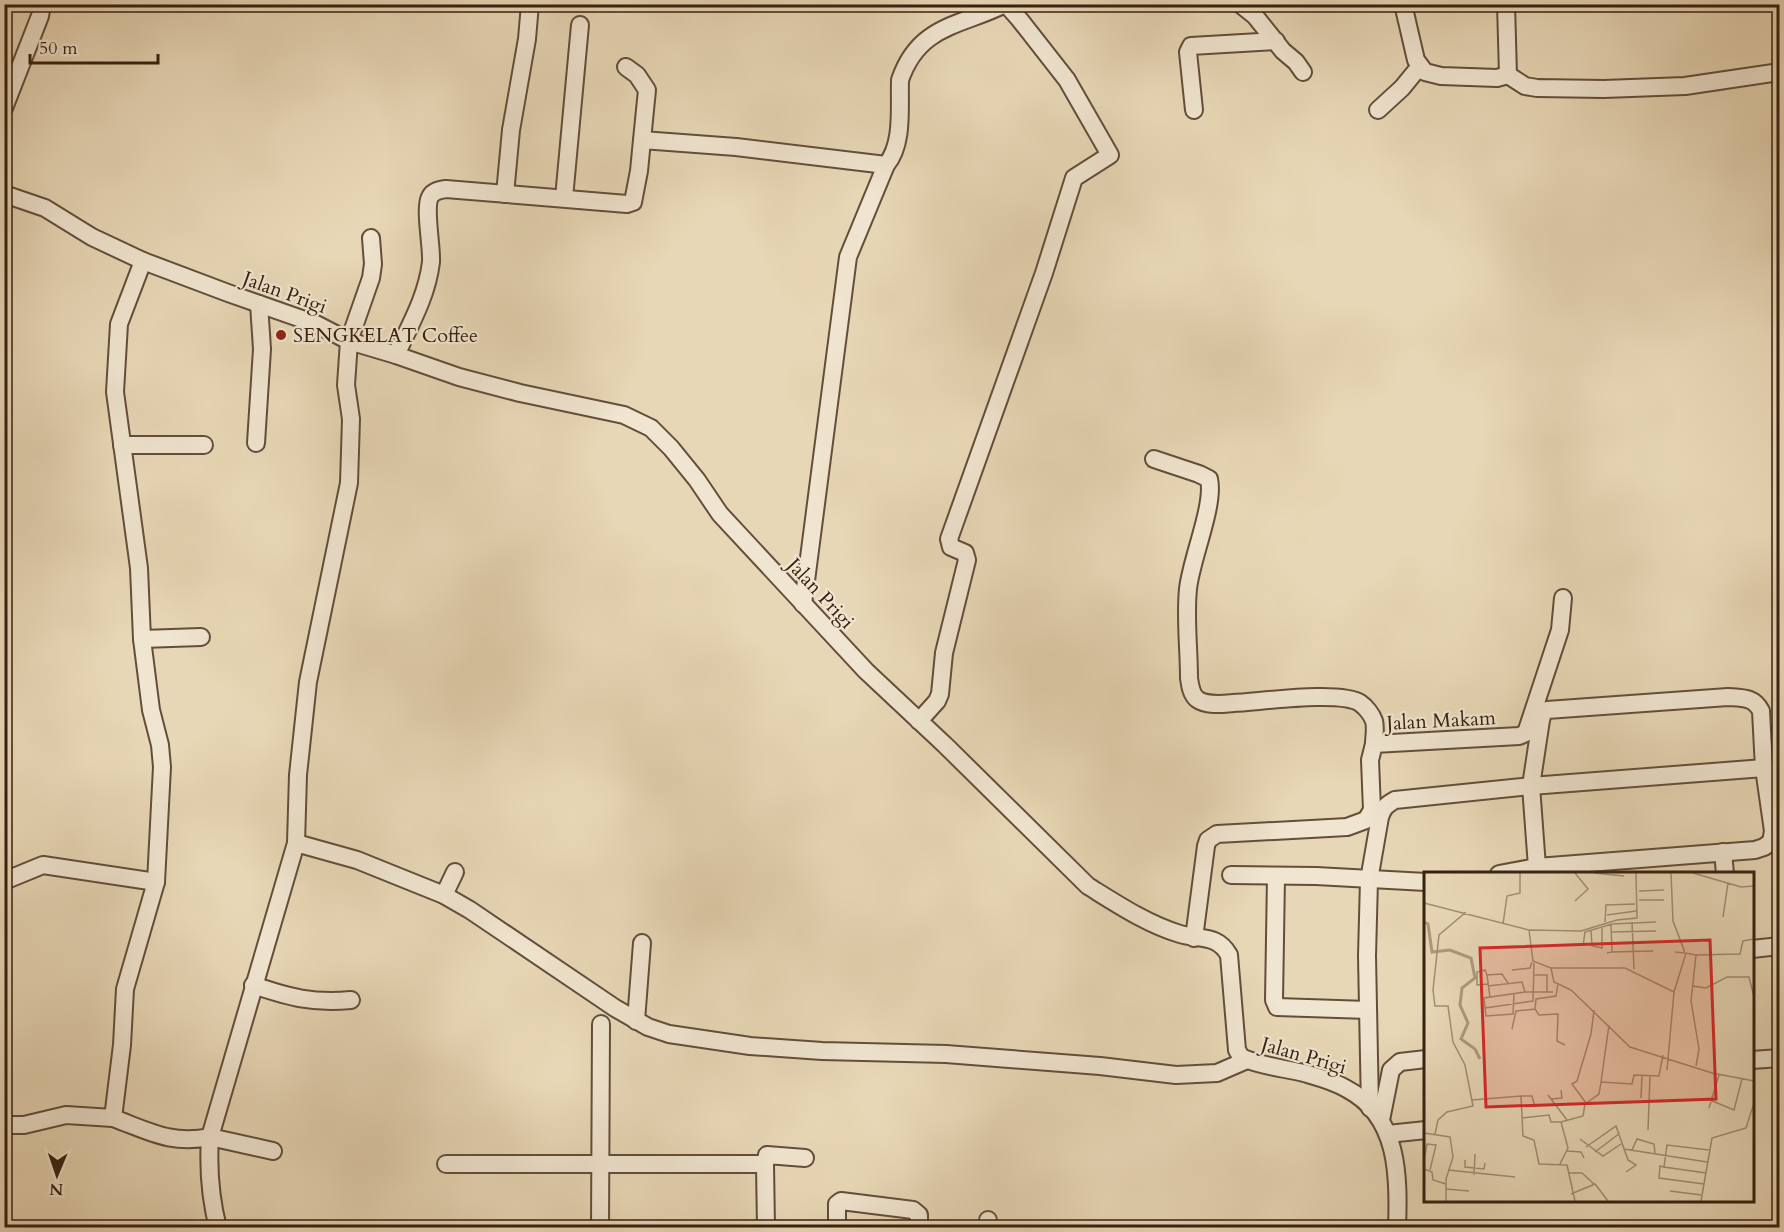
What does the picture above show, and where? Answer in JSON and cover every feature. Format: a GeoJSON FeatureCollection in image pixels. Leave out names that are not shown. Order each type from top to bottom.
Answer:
{"type":"FeatureCollection","features":[{"type":"Feature","properties":{"kind":"street"},"geometry":{"type":"LineString","coordinates":[[4,108],[40,16],[42,4]]}},
{"type":"Feature","properties":{"kind":"street"},"geometry":{"type":"LineString","coordinates":[[505,194],[511,130],[527,39],[530,4]]}},
{"type":"Feature","properties":{"kind":"street"},"geometry":{"type":"LineString","coordinates":[[803,604],[848,257],[886,165],[894,156],[897,143],[900,80],[913,56],[930,36],[1005,4],[1067,80],[1110,155],[1074,178],[1044,273],[949,539],[951,547],[964,553],[967,560],[944,653],[937,701],[919,721]]}},
{"type":"Feature","properties":{"kind":"street"},"geometry":{"type":"LineString","coordinates":[[1240,4],[1255,16],[1296,62],[1302,72]]}},
{"type":"Feature","properties":{"kind":"street"},"geometry":{"type":"LineString","coordinates":[[1403,4],[1416,60],[1425,72],[1441,76],[1497,78],[1508,75],[1525,86],[1537,88],[1604,89],[1685,86],[1779,72]]}},
{"type":"Feature","properties":{"kind":"street"},"geometry":{"type":"LineString","coordinates":[[1506,4],[1508,75]]}},
{"type":"Feature","properties":{"kind":"street"},"geometry":{"type":"LineString","coordinates":[[564,198],[580,25]]}},
{"type":"Feature","properties":{"kind":"street"},"geometry":{"type":"LineString","coordinates":[[1194,110],[1188,52],[1191,46],[1276,42]]}},
{"type":"Feature","properties":{"kind":"street"},"geometry":{"type":"LineString","coordinates":[[1378,110],[1402,88],[1420,66]]}},
{"type":"Feature","properties":{"kind":"street"},"geometry":{"type":"LineString","coordinates":[[396,354],[421,303],[427,283],[432,248],[428,205],[430,195],[436,191],[446,189],[627,204],[633,202],[639,171],[647,90],[637,75],[626,67]]}},
{"type":"Feature","properties":{"kind":"street"},"geometry":{"type":"LineString","coordinates":[[642,140],[736,147],[886,165]]}},
{"type":"Feature","properties":{"kind":"street","name":"Jalan Prigi"},"geometry":{"type":"LineString","coordinates":[[4,194],[45,208],[92,237],[143,261],[316,324],[349,341],[396,354],[459,377],[520,393],[624,414],[651,428],[697,480],[720,514],[866,671],[1088,886],[1139,916],[1165,928],[1194,938],[1219,942],[1229,955],[1237,1050],[1241,1057],[1324,1079],[1348,1089],[1363,1100],[1380,1121]]}},
{"type":"Feature","properties":{"kind":"street"},"geometry":{"type":"LineString","coordinates":[[218,1227],[212,1202],[208,1161],[210,1137],[296,843],[298,776],[308,682],[350,483],[351,419],[346,385],[349,341],[371,278],[373,264],[371,238]]}},
{"type":"Feature","properties":{"kind":"street"},"geometry":{"type":"LineString","coordinates":[[113,1118],[122,1045],[125,989],[156,882],[162,767],[160,745],[151,710],[142,639],[139,568],[115,392],[119,324],[143,261]]}},
{"type":"Feature","properties":{"kind":"street"},"geometry":{"type":"LineString","coordinates":[[255,443],[262,349],[259,304]]}},
{"type":"Feature","properties":{"kind":"street"},"geometry":{"type":"LineString","coordinates":[[122,445],[204,445]]}},
{"type":"Feature","properties":{"kind":"street"},"geometry":{"type":"LineString","coordinates":[[1154,459],[1209,479],[1211,489],[1191,569],[1188,591],[1189,678],[1191,691],[1197,699],[1208,703],[1223,704],[1299,698],[1348,699],[1360,703],[1369,711],[1374,721],[1374,744]]}},
{"type":"Feature","properties":{"kind":"street","name":"Jalan Makam"},"geometry":{"type":"LineString","coordinates":[[1194,938],[1208,840],[1217,834],[1347,827],[1366,820],[1372,810],[1370,774],[1374,744],[1526,734],[1560,630],[1563,598]]}},
{"type":"Feature","properties":{"kind":"street"},"geometry":{"type":"LineString","coordinates":[[142,639],[201,637]]}},
{"type":"Feature","properties":{"kind":"street"},"geometry":{"type":"LineString","coordinates":[[1505,872],[1537,867],[1755,850],[1764,847],[1771,842],[1773,831],[1764,768],[1761,711],[1757,703],[1749,698],[1728,697],[1553,709],[1543,712],[1531,786],[1537,867]]}},
{"type":"Feature","properties":{"kind":"street"},"geometry":{"type":"LineString","coordinates":[[1397,1227],[1396,1159],[1380,1121],[1368,1010],[1369,880],[1383,809],[1395,800],[1531,786],[1764,768]]}},
{"type":"Feature","properties":{"kind":"street"},"geometry":{"type":"LineString","coordinates":[[296,843],[357,860],[444,895],[636,1021],[669,1034],[750,1046],[822,1051],[946,1054],[1090,1065],[1176,1075],[1217,1073],[1246,1060]]}},
{"type":"Feature","properties":{"kind":"street"},"geometry":{"type":"LineString","coordinates":[[1723,852],[1725,872]]}},
{"type":"Feature","properties":{"kind":"street"},"geometry":{"type":"LineString","coordinates":[[4,881],[43,865],[156,882]]}},
{"type":"Feature","properties":{"kind":"street"},"geometry":{"type":"LineString","coordinates":[[444,895],[455,872]]}},
{"type":"Feature","properties":{"kind":"street"},"geometry":{"type":"LineString","coordinates":[[1231,875],[1424,882]]}},
{"type":"Feature","properties":{"kind":"street"},"geometry":{"type":"LineString","coordinates":[[1276,876],[1274,1000],[1277,1006],[1368,1010]]}},
{"type":"Feature","properties":{"kind":"street"},"geometry":{"type":"LineString","coordinates":[[636,1021],[642,943]]}},
{"type":"Feature","properties":{"kind":"street"},"geometry":{"type":"LineString","coordinates":[[1754,948],[1779,946]]}},
{"type":"Feature","properties":{"kind":"street"},"geometry":{"type":"LineString","coordinates":[[253,985],[318,1002],[351,1000]]}},
{"type":"Feature","properties":{"kind":"street"},"geometry":{"type":"LineString","coordinates":[[600,1227],[601,1024]]}},
{"type":"Feature","properties":{"kind":"street"},"geometry":{"type":"LineString","coordinates":[[1754,1060],[1779,1058]]}},
{"type":"Feature","properties":{"kind":"street"},"geometry":{"type":"LineString","coordinates":[[1380,1121],[1391,1070],[1400,1062],[1424,1059]]}},
{"type":"Feature","properties":{"kind":"street"},"geometry":{"type":"LineString","coordinates":[[4,1125],[24,1125],[66,1115],[113,1118],[174,1140],[192,1141],[210,1137],[273,1151]]}},
{"type":"Feature","properties":{"kind":"street"},"geometry":{"type":"LineString","coordinates":[[1380,1121],[1424,1130]]}},
{"type":"Feature","properties":{"kind":"street"},"geometry":{"type":"LineString","coordinates":[[766,1227],[765,1164],[767,1155],[805,1158]]}},
{"type":"Feature","properties":{"kind":"street"},"geometry":{"type":"LineString","coordinates":[[446,1164],[765,1164]]}},
{"type":"Feature","properties":{"kind":"street"},"geometry":{"type":"LineString","coordinates":[[837,1227],[837,1204],[841,1202],[913,1210],[919,1215],[919,1227]]}},
{"type":"Feature","properties":{"kind":"place","name":"SENGKELAT Coffee"},"geometry":{"type":"Point","coordinates":[281,335]}}]}
